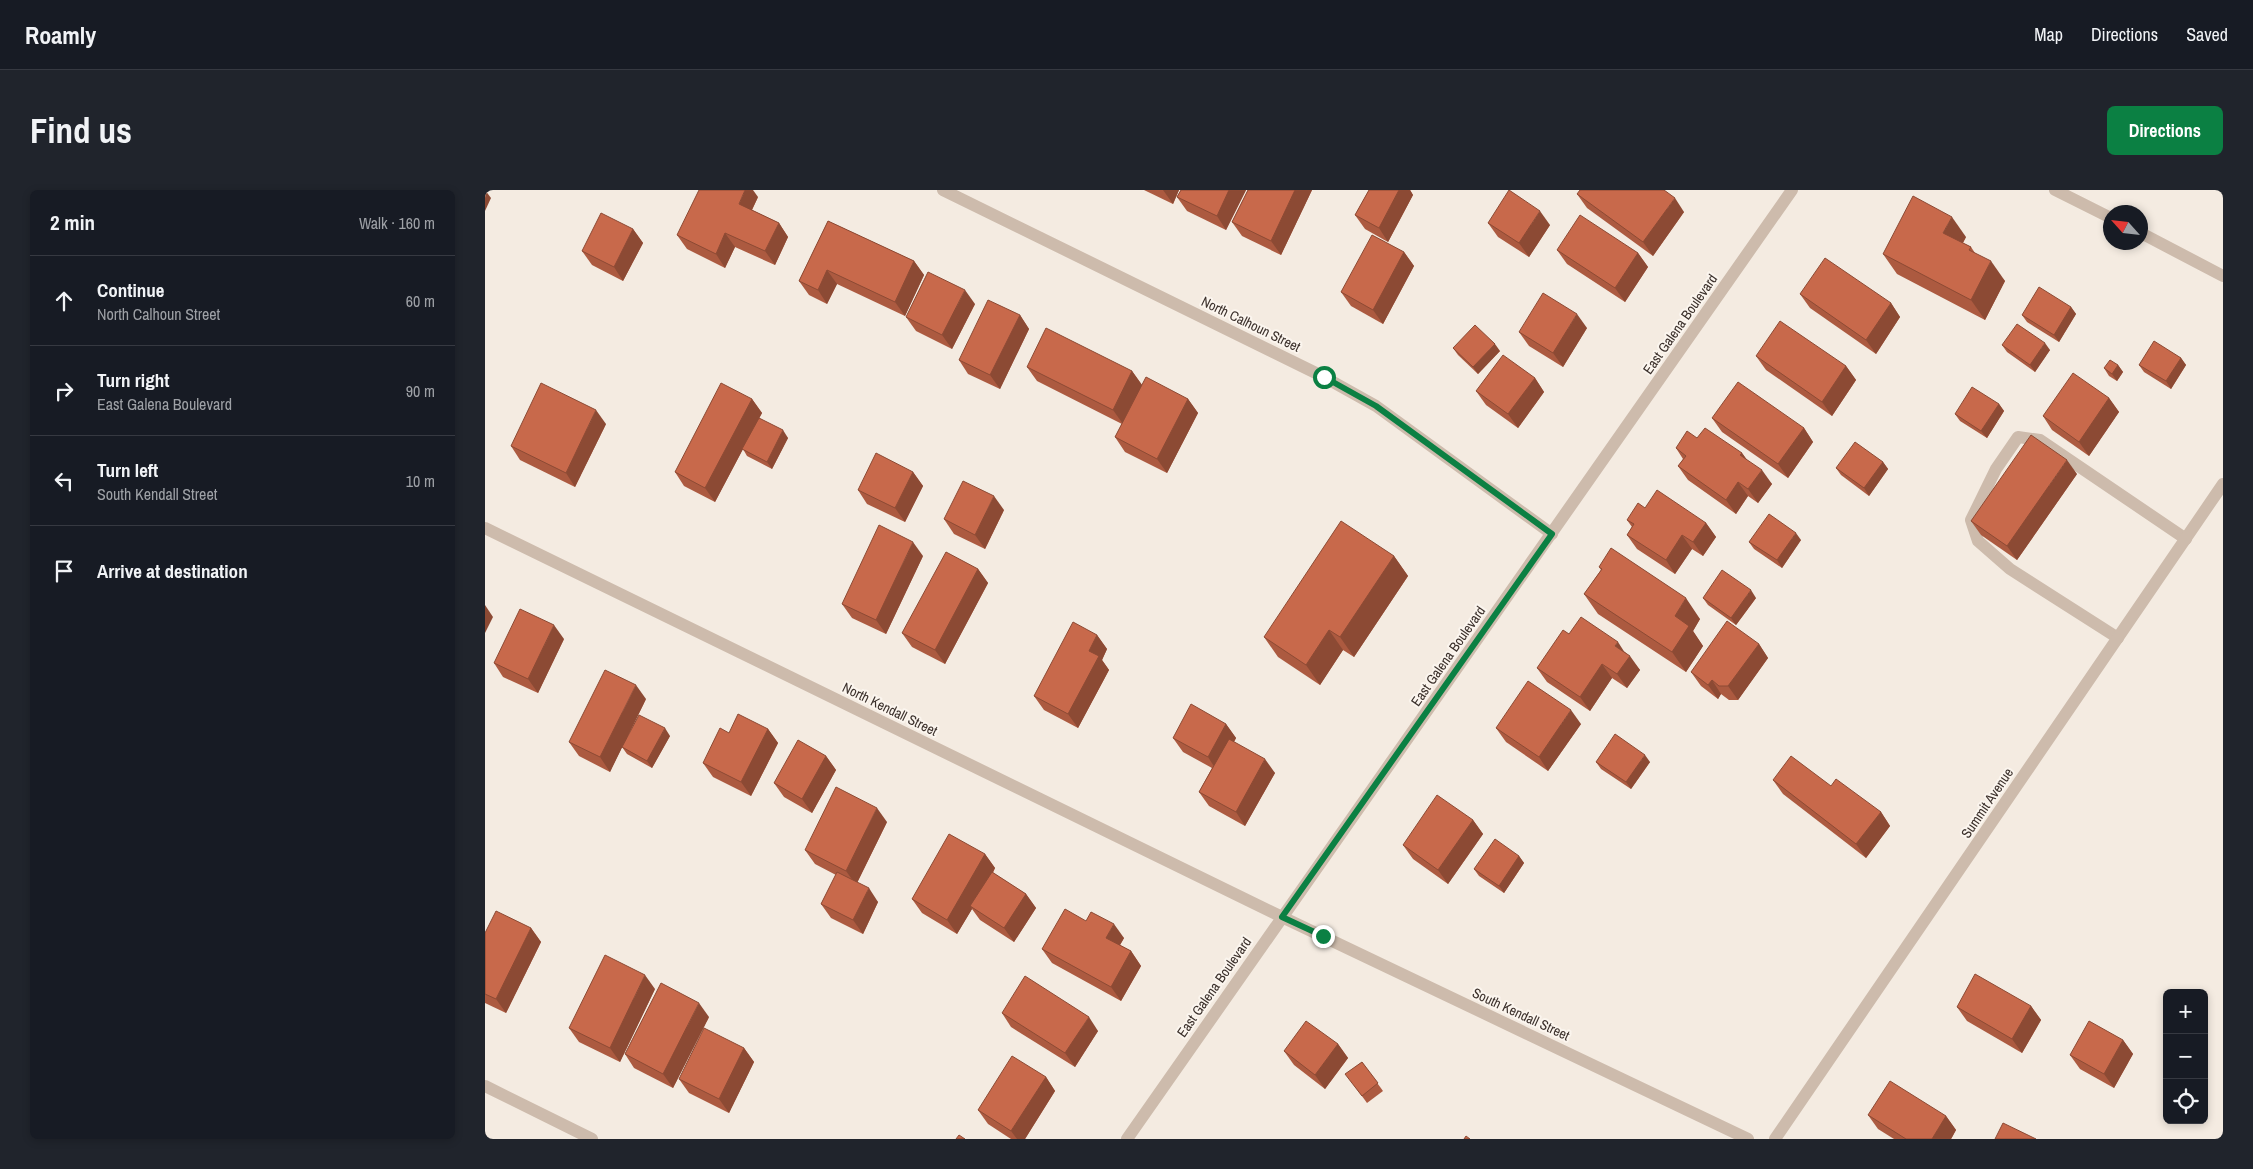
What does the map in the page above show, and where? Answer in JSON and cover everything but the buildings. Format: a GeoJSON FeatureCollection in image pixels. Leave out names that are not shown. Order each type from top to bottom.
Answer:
{"type":"FeatureCollection","features":[{"type":"Feature","properties":{"kind":"street","name":"North Calhoun Street"},"geometry":{"type":"LineString","coordinates":[[943,190],[1324,377],[1376,406],[1552,534]]}},
{"type":"Feature","properties":{"kind":"street","name":"East Galena Boulevard"},"geometry":{"type":"LineString","coordinates":[[1127,1139],[1793,190]]}},
{"type":"Feature","properties":{"kind":"street"},"geometry":{"type":"LineString","coordinates":[[2055,190],[2103,214]]}},
{"type":"Feature","properties":{"kind":"street"},"geometry":{"type":"LineString","coordinates":[[2148,238],[2223,276]]}},
{"type":"Feature","properties":{"kind":"street"},"geometry":{"type":"LineString","coordinates":[[2118,638],[2011,569],[1978,541],[1971,520],[1996,469],[2018,437],[2041,440],[2186,538]]}},
{"type":"Feature","properties":{"kind":"street","name":"Summit Avenue"},"geometry":{"type":"LineString","coordinates":[[1775,1139],[2223,484]]}},
{"type":"Feature","properties":{"kind":"street","name":"North Kendall Street"},"geometry":{"type":"LineString","coordinates":[[485,528],[1282,917]]}},
{"type":"Feature","properties":{"kind":"street","name":"South Kendall Street"},"geometry":{"type":"LineString","coordinates":[[1282,917],[1748,1139]]}},
{"type":"Feature","properties":{"kind":"street"},"geometry":{"type":"LineString","coordinates":[[485,1086],[593,1139]]}},
{"type":"Feature","properties":{"kind":"route"},"geometry":{"type":"LineString","coordinates":[[1323,936],[1282,917],[1552,534],[1376,406],[1324,377]]}}]}
